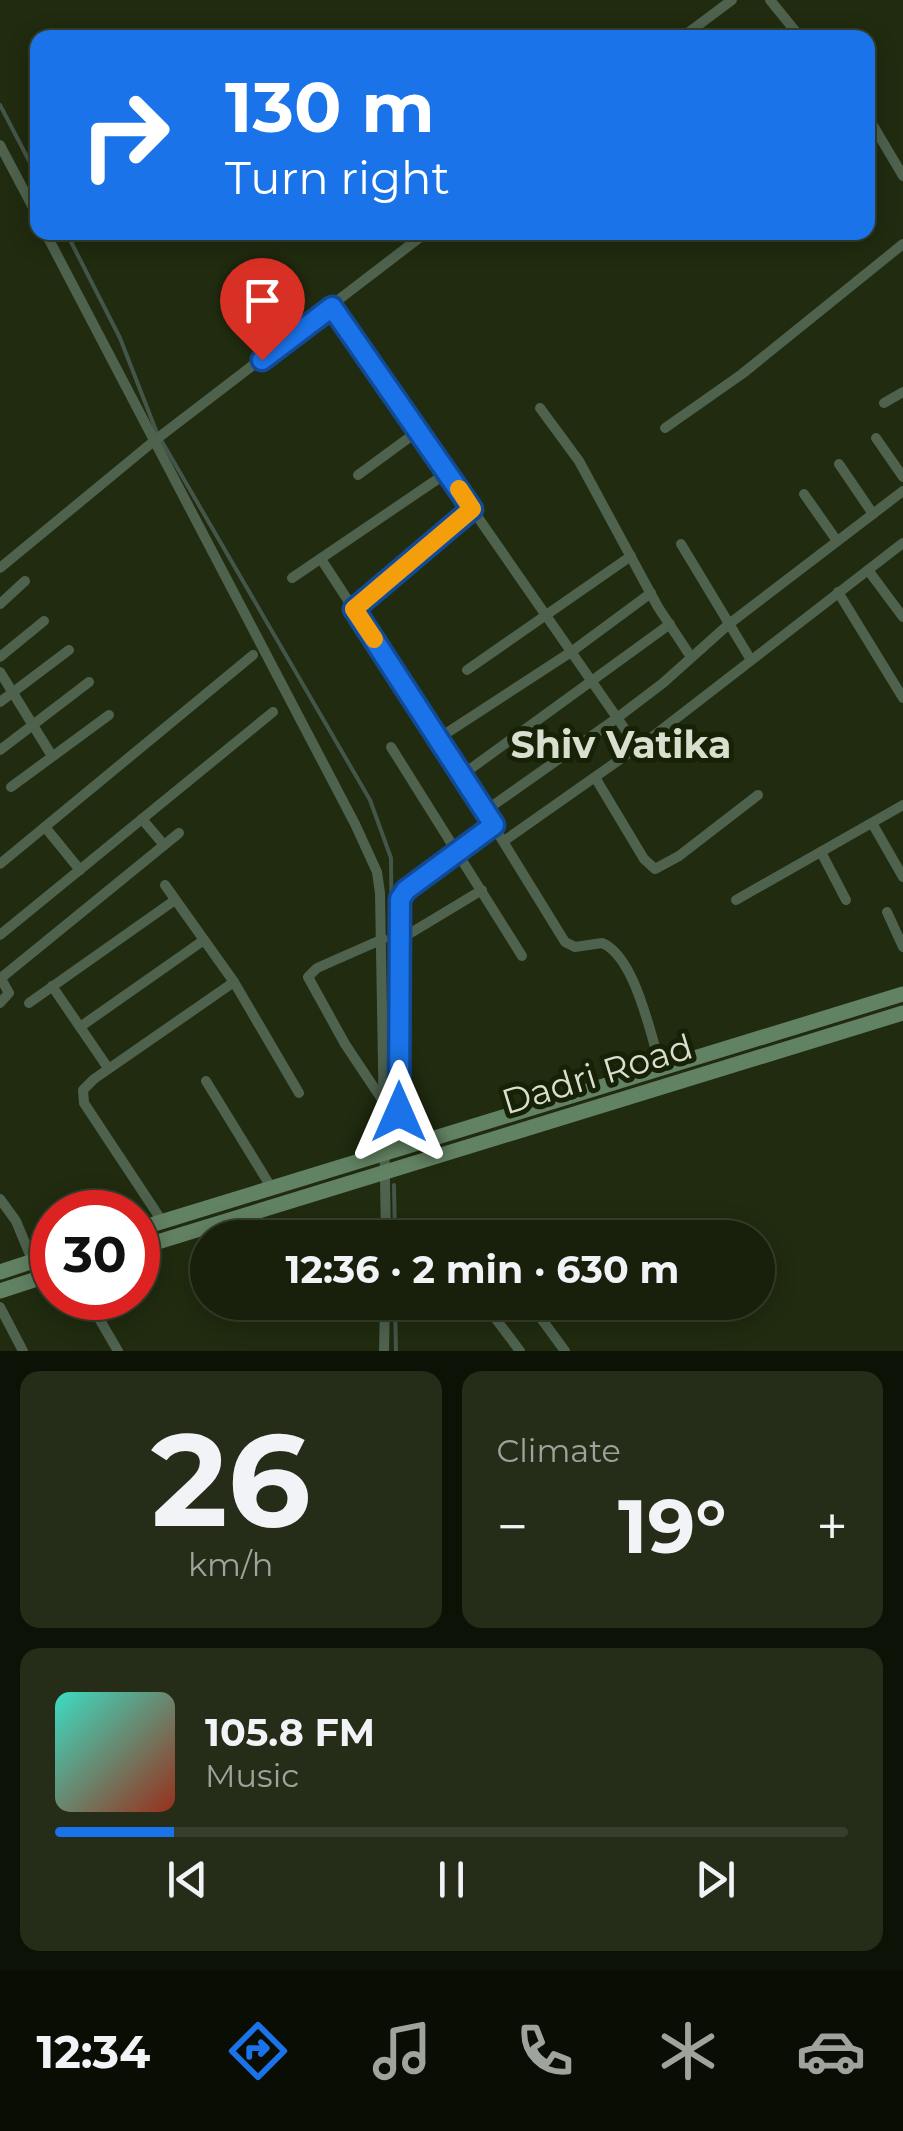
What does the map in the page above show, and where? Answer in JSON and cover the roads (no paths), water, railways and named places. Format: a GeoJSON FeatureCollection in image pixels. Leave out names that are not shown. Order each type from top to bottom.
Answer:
{"type":"FeatureCollection","features":[{"type":"Feature","properties":{"kind":"street"},"geometry":{"type":"LineString","coordinates":[[692,30],[732,0]]}},
{"type":"Feature","properties":{"kind":"street"},"geometry":{"type":"LineString","coordinates":[[770,0],[794,30]]}},
{"type":"Feature","properties":{"kind":"street"},"geometry":{"type":"LineString","coordinates":[[875,129],[903,176]]}},
{"type":"Feature","properties":{"kind":"street"},"geometry":{"type":"LineString","coordinates":[[0,145],[30,202]]}},
{"type":"Feature","properties":{"kind":"street"},"geometry":{"type":"LineString","coordinates":[[50,240],[158,439],[378,872],[383,940],[382,1099],[391,1149]]}},
{"type":"Feature","properties":{"kind":"street"},"geometry":{"type":"LineString","coordinates":[[0,568],[158,439],[417,240]]}},
{"type":"Feature","properties":{"kind":"street"},"geometry":{"type":"LineString","coordinates":[[665,428],[742,374],[903,244]]}},
{"type":"Feature","properties":{"kind":"street"},"geometry":{"type":"LineString","coordinates":[[332,307],[638,748]]}},
{"type":"Feature","properties":{"kind":"street"},"geometry":{"type":"LineString","coordinates":[[884,404],[903,392]]}},
{"type":"Feature","properties":{"kind":"street"},"geometry":{"type":"LineString","coordinates":[[540,408],[579,461],[650,593],[691,657]]}},
{"type":"Feature","properties":{"kind":"street"},"geometry":{"type":"LineString","coordinates":[[358,475],[418,430]]}},
{"type":"Feature","properties":{"kind":"street"},"geometry":{"type":"LineString","coordinates":[[876,438],[903,478]]}},
{"type":"Feature","properties":{"kind":"street"},"geometry":{"type":"LineString","coordinates":[[840,464],[873,514]]}},
{"type":"Feature","properties":{"kind":"street"},"geometry":{"type":"LineString","coordinates":[[292,578],[448,472]]}},
{"type":"Feature","properties":{"kind":"street"},"geometry":{"type":"LineString","coordinates":[[485,811],[618,718],[729,624],[903,491]]}},
{"type":"Feature","properties":{"kind":"street"},"geometry":{"type":"LineString","coordinates":[[804,494],[837,541]]}},
{"type":"Feature","properties":{"kind":"street"},"geometry":{"type":"LineString","coordinates":[[354,609],[472,509]]}},
{"type":"Feature","properties":{"kind":"street"},"geometry":{"type":"LineString","coordinates":[[504,841],[638,748],[903,542]]}},
{"type":"Feature","properties":{"kind":"street"},"geometry":{"type":"LineString","coordinates":[[681,544],[751,660]]}},
{"type":"Feature","properties":{"kind":"street"},"geometry":{"type":"LineString","coordinates":[[467,670],[631,556]]}},
{"type":"Feature","properties":{"kind":"street"},"geometry":{"type":"LineString","coordinates":[[320,559],[569,945],[602,943],[615,951],[636,989],[660,1068]]}},
{"type":"Feature","properties":{"kind":"street"},"geometry":{"type":"LineString","coordinates":[[868,570],[903,617]]}},
{"type":"Feature","properties":{"kind":"street"},"geometry":{"type":"LineString","coordinates":[[0,604],[25,581]]}},
{"type":"Feature","properties":{"kind":"street"},"geometry":{"type":"LineString","coordinates":[[838,592],[903,698]]}},
{"type":"Feature","properties":{"kind":"street"},"geometry":{"type":"LineString","coordinates":[[439,738],[571,652],[650,593]]}},
{"type":"Feature","properties":{"kind":"street"},"geometry":{"type":"LineString","coordinates":[[0,656],[44,621]]}},
{"type":"Feature","properties":{"kind":"street"},"geometry":{"type":"LineString","coordinates":[[462,775],[670,624]]}},
{"type":"Feature","properties":{"kind":"street"},"geometry":{"type":"LineString","coordinates":[[0,702],[69,650]]}},
{"type":"Feature","properties":{"kind":"street"},"geometry":{"type":"LineString","coordinates":[[0,864],[253,655]]}},
{"type":"Feature","properties":{"kind":"street"},"geometry":{"type":"LineString","coordinates":[[0,672],[52,756]]}},
{"type":"Feature","properties":{"kind":"street"},"geometry":{"type":"LineString","coordinates":[[0,750],[89,682]]}},
{"type":"Feature","properties":{"kind":"street"},"geometry":{"type":"LineString","coordinates":[[0,935],[273,712]]}},
{"type":"Feature","properties":{"kind":"street"},"geometry":{"type":"LineString","coordinates":[[10,787],[109,715]]}},
{"type":"Feature","properties":{"kind":"street"},"geometry":{"type":"LineString","coordinates":[[391,747],[522,956]]}},
{"type":"Feature","properties":{"kind":"street"},"geometry":{"type":"LineString","coordinates":[[596,779],[644,858],[655,868],[678,856],[758,796]]}},
{"type":"Feature","properties":{"kind":"street"},"geometry":{"type":"LineString","coordinates":[[736,900],[903,806]]}},
{"type":"Feature","properties":{"kind":"street"},"geometry":{"type":"LineString","coordinates":[[142,819],[164,845]]}},
{"type":"Feature","properties":{"kind":"street"},"geometry":{"type":"LineString","coordinates":[[872,823],[903,876]]}},
{"type":"Feature","properties":{"kind":"street"},"geometry":{"type":"LineString","coordinates":[[385,1220],[384,1170],[391,1149],[398,907],[402,894],[494,825]]}},
{"type":"Feature","properties":{"kind":"street"},"geometry":{"type":"LineString","coordinates":[[45,827],[80,870]]}},
{"type":"Feature","properties":{"kind":"street"},"geometry":{"type":"LineString","coordinates":[[0,1003],[9,992],[1,978],[179,834]]}},
{"type":"Feature","properties":{"kind":"street"},"geometry":{"type":"LineString","coordinates":[[821,852],[846,900]]}},
{"type":"Feature","properties":{"kind":"street"},"geometry":{"type":"LineString","coordinates":[[164,885],[234,982],[298,1093]]}},
{"type":"Feature","properties":{"kind":"street"},"geometry":{"type":"LineString","coordinates":[[399,940],[482,890]]}},
{"type":"Feature","properties":{"kind":"street"},"geometry":{"type":"LineString","coordinates":[[30,1003],[175,900]]}},
{"type":"Feature","properties":{"kind":"street"},"geometry":{"type":"LineString","coordinates":[[887,912],[903,946]]}},
{"type":"Feature","properties":{"kind":"street"},"geometry":{"type":"LineString","coordinates":[[80,1027],[204,940]]}},
{"type":"Feature","properties":{"kind":"street"},"geometry":{"type":"LineString","coordinates":[[382,1099],[345,1044],[308,977],[317,968],[383,940]]}},
{"type":"Feature","properties":{"kind":"street"},"geometry":{"type":"LineString","coordinates":[[162,1221],[82,1095],[85,1086],[108,1068],[234,982]]}},
{"type":"Feature","properties":{"kind":"street"},"geometry":{"type":"LineString","coordinates":[[52,986],[108,1068]]}},
{"type":"Feature","properties":{"kind":"street","name":"Dadri Road"},"geometry":{"type":"LineString","coordinates":[[162,1221],[903,994]]}},
{"type":"Feature","properties":{"kind":"street","name":"Dadri Road"},"geometry":{"type":"LineString","coordinates":[[160,1241],[903,1013]]}},
{"type":"Feature","properties":{"kind":"street"},"geometry":{"type":"LineString","coordinates":[[206,1081],[271,1187]]}},
{"type":"Feature","properties":{"kind":"street"},"geometry":{"type":"LineString","coordinates":[[0,1199],[16,1221],[30,1255]]}},
{"type":"Feature","properties":{"kind":"street"},"geometry":{"type":"LineString","coordinates":[[0,1272],[30,1263]]}},
{"type":"Feature","properties":{"kind":"street"},"geometry":{"type":"LineString","coordinates":[[0,1291],[30,1281]]}},
{"type":"Feature","properties":{"kind":"street"},"geometry":{"type":"LineString","coordinates":[[0,1307],[23,1351]]}},
{"type":"Feature","properties":{"kind":"street"},"geometry":{"type":"LineString","coordinates":[[100,1320],[118,1351]]}},
{"type":"Feature","properties":{"kind":"street"},"geometry":{"type":"LineString","coordinates":[[384,1351],[385,1320]]}},
{"type":"Feature","properties":{"kind":"street"},"geometry":{"type":"LineString","coordinates":[[497,1320],[520,1351]]}},
{"type":"Feature","properties":{"kind":"street"},"geometry":{"type":"LineString","coordinates":[[542,1320],[565,1351]]}},
{"type":"Feature","properties":{"kind":"waterway"},"geometry":{"type":"LineString","coordinates":[[0,105],[30,163]]}},
{"type":"Feature","properties":{"kind":"waterway"},"geometry":{"type":"LineString","coordinates":[[70,240],[120,338],[157,433],[370,800],[391,858],[394,1141]]}},
{"type":"Feature","properties":{"kind":"waterway"},"geometry":{"type":"LineString","coordinates":[[394,1185],[395,1220]]}},
{"type":"Feature","properties":{"kind":"waterway"},"geometry":{"type":"LineString","coordinates":[[395,1320],[396,1351]]}},
{"type":"Feature","properties":{"kind":"district","name":"Shiv Vatika"},"geometry":{"type":"Point","coordinates":[621,744]}}]}
